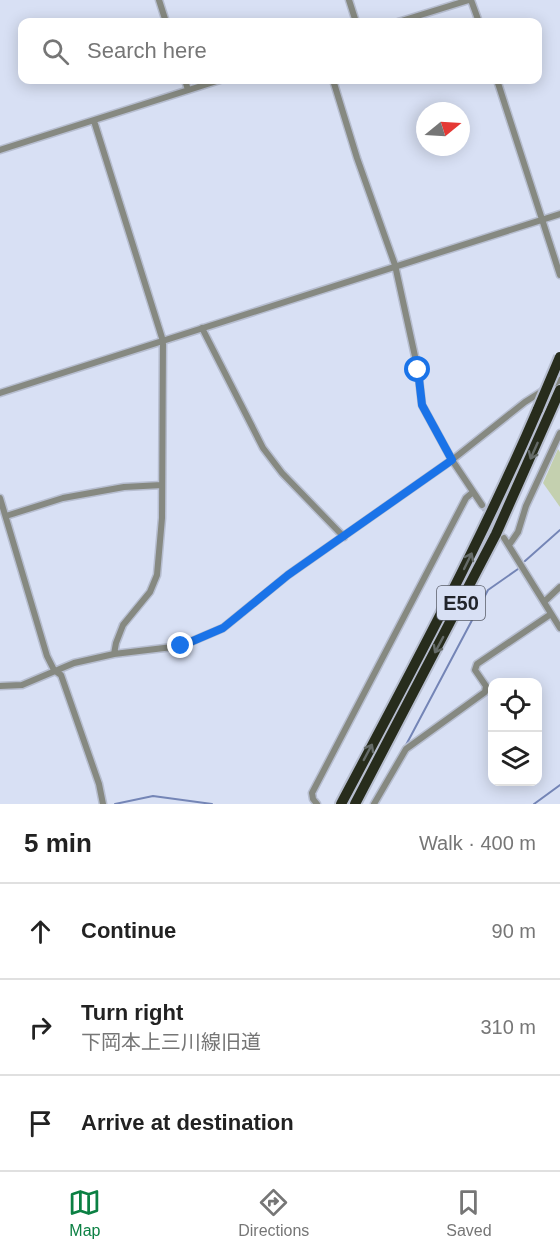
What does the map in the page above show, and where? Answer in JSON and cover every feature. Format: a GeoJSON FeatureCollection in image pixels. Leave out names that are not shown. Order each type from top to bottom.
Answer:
{"type":"FeatureCollection","features":[{"type":"Feature","properties":{"kind":"highway","name":"E50"},"geometry":{"type":"LineString","coordinates":[[341,804],[453,591],[513,468],[560,357]]}},
{"type":"Feature","properties":{"kind":"highway","name":"E50"},"geometry":{"type":"LineString","coordinates":[[355,804],[496,534],[559,393]]}},
{"type":"Feature","properties":{"kind":"street"},"geometry":{"type":"LineString","coordinates":[[159,0],[165,18]]}},
{"type":"Feature","properties":{"kind":"street"},"geometry":{"type":"LineString","coordinates":[[349,0],[355,18]]}},
{"type":"Feature","properties":{"kind":"street"},"geometry":{"type":"LineString","coordinates":[[411,18],[470,0],[477,18]]}},
{"type":"Feature","properties":{"kind":"street"},"geometry":{"type":"LineString","coordinates":[[186,84],[188,90]]}},
{"type":"Feature","properties":{"kind":"street"},"geometry":{"type":"LineString","coordinates":[[0,150],[207,84]]}},
{"type":"Feature","properties":{"kind":"street"},"geometry":{"type":"LineString","coordinates":[[334,84],[394,265],[418,370],[422,405],[452,460],[482,505]]}},
{"type":"Feature","properties":{"kind":"street"},"geometry":{"type":"LineString","coordinates":[[498,84],[560,275]]}},
{"type":"Feature","properties":{"kind":"street"},"geometry":{"type":"LineString","coordinates":[[94,121],[163,341],[162,519],[157,575],[150,592],[123,625],[114,654]]}},
{"type":"Feature","properties":{"kind":"street"},"geometry":{"type":"LineString","coordinates":[[0,393],[394,265],[560,214]]}},
{"type":"Feature","properties":{"kind":"street"},"geometry":{"type":"LineString","coordinates":[[202,328],[263,448],[282,473],[344,537]]}},
{"type":"Feature","properties":{"kind":"street"},"geometry":{"type":"LineString","coordinates":[[0,686],[22,685],[74,663],[114,654],[181,646],[223,628],[288,575],[452,460],[525,402],[560,380]]}},
{"type":"Feature","properties":{"kind":"street"},"geometry":{"type":"LineString","coordinates":[[509,545],[518,532],[526,506],[560,433]]}},
{"type":"Feature","properties":{"kind":"street"},"geometry":{"type":"LineString","coordinates":[[6,516],[63,498],[124,487],[162,485]]}},
{"type":"Feature","properties":{"kind":"street"},"geometry":{"type":"LineString","coordinates":[[317,804],[313,800],[312,793],[466,498],[473,492]]}},
{"type":"Feature","properties":{"kind":"street"},"geometry":{"type":"LineString","coordinates":[[0,498],[47,656],[54,670],[61,675],[99,784],[103,804]]}},
{"type":"Feature","properties":{"kind":"street"},"geometry":{"type":"LineString","coordinates":[[504,538],[560,628]]}},
{"type":"Feature","properties":{"kind":"street"},"geometry":{"type":"LineString","coordinates":[[544,602],[560,586]]}},
{"type":"Feature","properties":{"kind":"street"},"geometry":{"type":"LineString","coordinates":[[374,804],[406,749],[485,692],[486,686],[475,670],[477,664],[551,614]]}},
{"type":"Feature","properties":{"kind":"green space"},"geometry":{"type":"Polygon","coordinates":[[[558,449],[560,452],[560,507],[543,483],[558,449]]]}},
{"type":"Feature","properties":{"kind":"waterway"},"geometry":{"type":"LineString","coordinates":[[525,561],[560,530]]}},
{"type":"Feature","properties":{"kind":"waterway"},"geometry":{"type":"LineString","coordinates":[[406,745],[488,590],[518,569]]}},
{"type":"Feature","properties":{"kind":"waterway"},"geometry":{"type":"LineString","coordinates":[[534,804],[560,785]]}},
{"type":"Feature","properties":{"kind":"waterway"},"geometry":{"type":"LineString","coordinates":[[115,804],[153,796],[212,804]]}},
{"type":"Feature","properties":{"kind":"tunnel"},"geometry":{"type":"LineString","coordinates":[[482,505],[504,538]]}},
{"type":"Feature","properties":{"kind":"route"},"geometry":{"type":"LineString","coordinates":[[181,646],[206,637],[237,619],[288,575],[452,460],[422,405],[418,370]]}}]}
